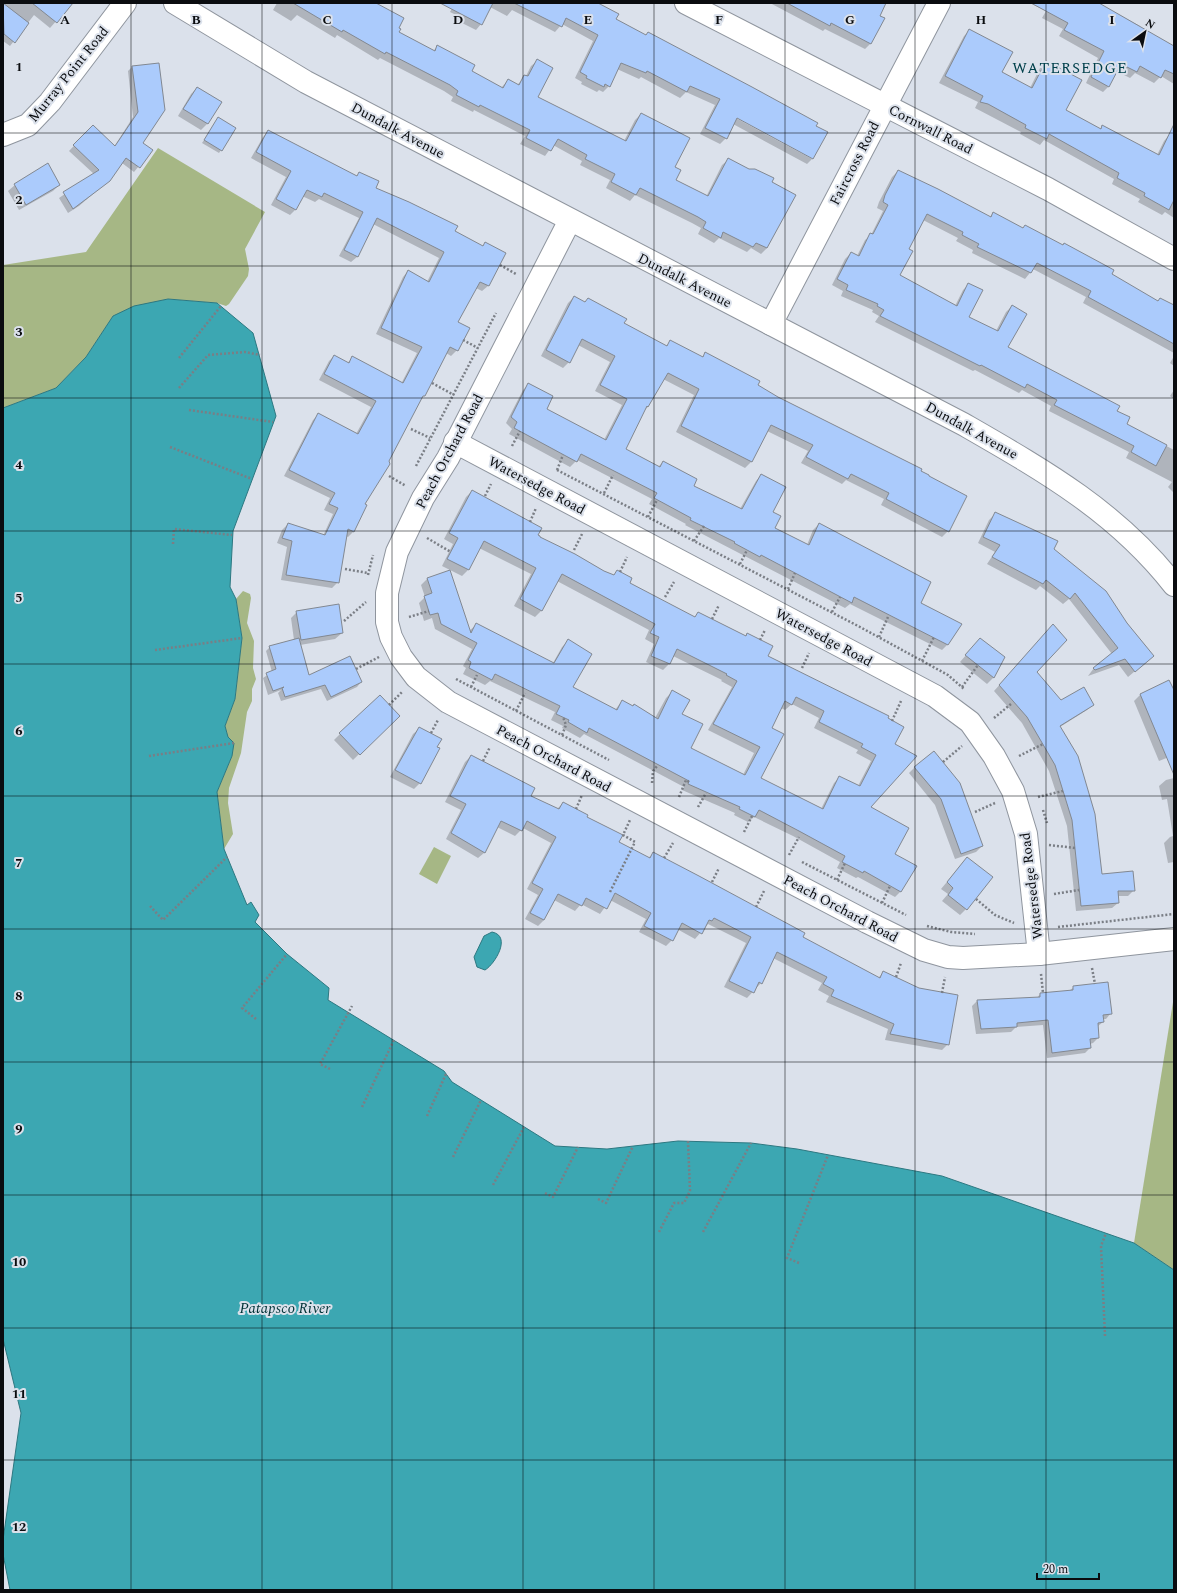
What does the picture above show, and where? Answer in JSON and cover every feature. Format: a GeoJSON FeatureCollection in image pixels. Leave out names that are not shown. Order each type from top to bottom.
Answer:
{"type":"FeatureCollection","features":[{"type":"Feature","properties":{"kind":"street","name":"Murray Point Road"},"geometry":{"type":"LineString","coordinates":[[3,135],[28,125],[50,102],[125,3]]}},
{"type":"Feature","properties":{"kind":"street","name":"Dundalk Avenue"},"geometry":{"type":"LineString","coordinates":[[175,3],[306,82],[963,424],[1047,473],[1100,510],[1138,543],[1174,585]]}},
{"type":"Feature","properties":{"kind":"street","name":"Cornwall Road"},"geometry":{"type":"LineString","coordinates":[[686,3],[1048,189],[1174,259]]}},
{"type":"Feature","properties":{"kind":"street","name":"Faircross Road"},"geometry":{"type":"LineString","coordinates":[[771,324],[884,105],[939,3]]}},
{"type":"Feature","properties":{"kind":"street","name":"Peach Orchard Road"},"geometry":{"type":"LineString","coordinates":[[570,220],[456,442],[423,498],[397,552],[387,593],[388,622],[391,637],[401,657],[416,677],[448,702],[924,950],[948,957],[963,958],[1038,954],[1174,939]]}},
{"type":"Feature","properties":{"kind":"street","name":"Watersedge Road"},"geometry":{"type":"LineString","coordinates":[[456,442],[935,696],[970,722],[1000,766],[1013,791],[1022,820],[1026,834],[1038,954]]}},
{"type":"Feature","properties":{"kind":"path"},"geometry":{"type":"LineString","coordinates":[[500,266],[516,274]]}},
{"type":"Feature","properties":{"kind":"path"},"geometry":{"type":"LineString","coordinates":[[179,358],[221,306]]}},
{"type":"Feature","properties":{"kind":"path"},"geometry":{"type":"LineString","coordinates":[[463,340],[478,348]]}},
{"type":"Feature","properties":{"kind":"path"},"geometry":{"type":"LineString","coordinates":[[179,388],[208,355],[245,352],[260,355]]}},
{"type":"Feature","properties":{"kind":"path"},"geometry":{"type":"LineString","coordinates":[[432,383],[454,394]]}},
{"type":"Feature","properties":{"kind":"path"},"geometry":{"type":"LineString","coordinates":[[189,410],[274,422]]}},
{"type":"Feature","properties":{"kind":"path"},"geometry":{"type":"LineString","coordinates":[[411,429],[430,438]]}},
{"type":"Feature","properties":{"kind":"path"},"geometry":{"type":"LineString","coordinates":[[512,446],[520,431]]}},
{"type":"Feature","properties":{"kind":"path"},"geometry":{"type":"LineString","coordinates":[[170,447],[252,479]]}},
{"type":"Feature","properties":{"kind":"path"},"geometry":{"type":"LineString","coordinates":[[557,470],[564,455]]}},
{"type":"Feature","properties":{"kind":"path"},"geometry":{"type":"LineString","coordinates":[[604,493],[613,475]]}},
{"type":"Feature","properties":{"kind":"path"},"geometry":{"type":"LineString","coordinates":[[389,476],[406,486]]}},
{"type":"Feature","properties":{"kind":"path"},"geometry":{"type":"LineString","coordinates":[[485,496],[492,481]]}},
{"type":"Feature","properties":{"kind":"path"},"geometry":{"type":"LineString","coordinates":[[648,517],[657,500]]}},
{"type":"Feature","properties":{"kind":"path"},"geometry":{"type":"LineString","coordinates":[[530,522],[538,506]]}},
{"type":"Feature","properties":{"kind":"path"},"geometry":{"type":"LineString","coordinates":[[694,541],[704,526]]}},
{"type":"Feature","properties":{"kind":"path"},"geometry":{"type":"LineString","coordinates":[[173,544],[174,529],[232,535]]}},
{"type":"Feature","properties":{"kind":"path"},"geometry":{"type":"LineString","coordinates":[[574,550],[584,530]]}},
{"type":"Feature","properties":{"kind":"path"},"geometry":{"type":"LineString","coordinates":[[423,545],[430,532]]}},
{"type":"Feature","properties":{"kind":"path"},"geometry":{"type":"LineString","coordinates":[[427,538],[451,552]]}},
{"type":"Feature","properties":{"kind":"path"},"geometry":{"type":"LineString","coordinates":[[740,564],[748,550]]}},
{"type":"Feature","properties":{"kind":"path"},"geometry":{"type":"LineString","coordinates":[[620,572],[628,553]]}},
{"type":"Feature","properties":{"kind":"path"},"geometry":{"type":"LineString","coordinates":[[345,569],[368,573]]}},
{"type":"Feature","properties":{"kind":"path"},"geometry":{"type":"LineString","coordinates":[[788,590],[795,573]]}},
{"type":"Feature","properties":{"kind":"path"},"geometry":{"type":"LineString","coordinates":[[665,597],[676,578]]}},
{"type":"Feature","properties":{"kind":"path"},"geometry":{"type":"LineString","coordinates":[[832,612],[840,597]]}},
{"type":"Feature","properties":{"kind":"path"},"geometry":{"type":"LineString","coordinates":[[344,621],[366,601]]}},
{"type":"Feature","properties":{"kind":"path"},"geometry":{"type":"LineString","coordinates":[[712,619],[721,601]]}},
{"type":"Feature","properties":{"kind":"path"},"geometry":{"type":"LineString","coordinates":[[409,617],[429,611]]}},
{"type":"Feature","properties":{"kind":"path"},"geometry":{"type":"LineString","coordinates":[[408,613],[410,622]]}},
{"type":"Feature","properties":{"kind":"path"},"geometry":{"type":"LineString","coordinates":[[879,637],[888,617]]}},
{"type":"Feature","properties":{"kind":"path"},"geometry":{"type":"LineString","coordinates":[[760,640],[767,626]]}},
{"type":"Feature","properties":{"kind":"path"},"geometry":{"type":"LineString","coordinates":[[922,661],[934,637]]}},
{"type":"Feature","properties":{"kind":"path"},"geometry":{"type":"LineString","coordinates":[[155,650],[242,638]]}},
{"type":"Feature","properties":{"kind":"path"},"geometry":{"type":"LineString","coordinates":[[802,668],[811,649]]}},
{"type":"Feature","properties":{"kind":"path"},"geometry":{"type":"LineString","coordinates":[[356,669],[379,657]]}},
{"type":"Feature","properties":{"kind":"path"},"geometry":{"type":"LineString","coordinates":[[962,687],[978,665]]}},
{"type":"Feature","properties":{"kind":"path"},"geometry":{"type":"LineString","coordinates":[[471,687],[477,675]]}},
{"type":"Feature","properties":{"kind":"path"},"geometry":{"type":"LineString","coordinates":[[453,678],[611,761]]}},
{"type":"Feature","properties":{"kind":"path"},"geometry":{"type":"LineString","coordinates":[[516,711],[525,693]]}},
{"type":"Feature","properties":{"kind":"path"},"geometry":{"type":"LineString","coordinates":[[892,721],[903,697]]}},
{"type":"Feature","properties":{"kind":"path"},"geometry":{"type":"LineString","coordinates":[[994,718],[1011,704]]}},
{"type":"Feature","properties":{"kind":"path"},"geometry":{"type":"LineString","coordinates":[[562,735],[566,725],[563,717]]}},
{"type":"Feature","properties":{"kind":"path"},"geometry":{"type":"LineString","coordinates":[[943,762],[964,747],[958,741]]}},
{"type":"Feature","properties":{"kind":"path"},"geometry":{"type":"LineString","coordinates":[[149,756],[234,743]]}},
{"type":"Feature","properties":{"kind":"path"},"geometry":{"type":"LineString","coordinates":[[1019,756],[1042,744]]}},
{"type":"Feature","properties":{"kind":"path"},"geometry":{"type":"LineString","coordinates":[[652,783],[653,771],[657,766]]}},
{"type":"Feature","properties":{"kind":"path"},"geometry":{"type":"LineString","coordinates":[[646,780],[659,787]]}},
{"type":"Feature","properties":{"kind":"path"},"geometry":{"type":"LineString","coordinates":[[679,797],[686,780],[688,782]]}},
{"type":"Feature","properties":{"kind":"path"},"geometry":{"type":"LineString","coordinates":[[1038,797],[1063,790]]}},
{"type":"Feature","properties":{"kind":"path"},"geometry":{"type":"LineString","coordinates":[[698,807],[706,793]]}},
{"type":"Feature","properties":{"kind":"path"},"geometry":{"type":"LineString","coordinates":[[672,794],[685,800]]}},
{"type":"Feature","properties":{"kind":"path"},"geometry":{"type":"LineString","coordinates":[[975,812],[994,801],[997,810]]}},
{"type":"Feature","properties":{"kind":"path"},"geometry":{"type":"LineString","coordinates":[[610,892],[635,842],[623,835],[638,802]]}},
{"type":"Feature","properties":{"kind":"path"},"geometry":{"type":"LineString","coordinates":[[692,804],[704,810]]}},
{"type":"Feature","properties":{"kind":"path"},"geometry":{"type":"LineString","coordinates":[[744,832],[752,816]]}},
{"type":"Feature","properties":{"kind":"path"},"geometry":{"type":"LineString","coordinates":[[739,829],[751,835]]}},
{"type":"Feature","properties":{"kind":"path"},"geometry":{"type":"LineString","coordinates":[[789,855],[799,837]]}},
{"type":"Feature","properties":{"kind":"path"},"geometry":{"type":"LineString","coordinates":[[1049,845],[1075,848]]}},
{"type":"Feature","properties":{"kind":"path"},"geometry":{"type":"LineString","coordinates":[[783,852],[795,858]]}},
{"type":"Feature","properties":{"kind":"path"},"geometry":{"type":"LineString","coordinates":[[150,906],[163,920],[227,857]]}},
{"type":"Feature","properties":{"kind":"path"},"geometry":{"type":"LineString","coordinates":[[801,861],[908,916]]}},
{"type":"Feature","properties":{"kind":"path"},"geometry":{"type":"LineString","coordinates":[[837,880],[846,864]]}},
{"type":"Feature","properties":{"kind":"path"},"geometry":{"type":"LineString","coordinates":[[882,903],[890,886]]}},
{"type":"Feature","properties":{"kind":"path"},"geometry":{"type":"LineString","coordinates":[[1054,894],[1079,890]]}},
{"type":"Feature","properties":{"kind":"path"},"geometry":{"type":"LineString","coordinates":[[976,899],[996,915],[1015,924],[1014,917]]}},
{"type":"Feature","properties":{"kind":"path"},"geometry":{"type":"LineString","coordinates":[[1036,930],[1174,914]]}},
{"type":"Feature","properties":{"kind":"path"},"geometry":{"type":"LineString","coordinates":[[924,925],[951,932],[983,934]]}},
{"type":"Feature","properties":{"kind":"path"},"geometry":{"type":"LineString","coordinates":[[256,1019],[242,1008],[287,954]]}},
{"type":"Feature","properties":{"kind":"path"},"geometry":{"type":"LineString","coordinates":[[330,1069],[320,1064],[352,1006]]}},
{"type":"Feature","properties":{"kind":"path"},"geometry":{"type":"LineString","coordinates":[[362,1108],[394,1040]]}},
{"type":"Feature","properties":{"kind":"path"},"geometry":{"type":"LineString","coordinates":[[427,1116],[446,1074]]}},
{"type":"Feature","properties":{"kind":"path"},"geometry":{"type":"LineString","coordinates":[[454,1157],[481,1100]]}},
{"type":"Feature","properties":{"kind":"path"},"geometry":{"type":"LineString","coordinates":[[493,1185],[524,1127]]}},
{"type":"Feature","properties":{"kind":"path"},"geometry":{"type":"LineString","coordinates":[[658,1232],[674,1203],[684,1203],[690,1191],[688,1141]]}},
{"type":"Feature","properties":{"kind":"path"},"geometry":{"type":"LineString","coordinates":[[703,1232],[751,1143]]}},
{"type":"Feature","properties":{"kind":"path"},"geometry":{"type":"LineString","coordinates":[[598,1199],[606,1203],[633,1146]]}},
{"type":"Feature","properties":{"kind":"path"},"geometry":{"type":"LineString","coordinates":[[545,1193],[553,1197],[578,1147]]}},
{"type":"Feature","properties":{"kind":"path"},"geometry":{"type":"LineString","coordinates":[[799,1263],[787,1258],[828,1155]]}},
{"type":"Feature","properties":{"kind":"path"},"geometry":{"type":"LineString","coordinates":[[1105,1336],[1102,1246],[1106,1233]]}},
{"type":"Feature","properties":{"kind":"green space"},"geometry":{"type":"Polygon","coordinates":[[[158,148],[265,212],[245,249],[249,269],[248,276],[229,304],[226,306],[217,303],[168,299],[113,316],[86,357],[56,388],[3,408],[3,265],[86,252],[158,148]]]}},
{"type":"Feature","properties":{"kind":"green space"},"geometry":{"type":"Polygon","coordinates":[[[243,591],[250,594],[251,598],[247,623],[254,641],[253,668],[256,679],[252,689],[252,701],[247,712],[241,753],[229,788],[228,803],[233,834],[224,849],[217,792],[232,756],[225,726],[235,699],[242,638],[236,599],[243,591]]]}},
{"type":"Feature","properties":{"kind":"green space"},"geometry":{"type":"Polygon","coordinates":[[[434,847],[451,856],[437,884],[419,874],[434,847]]]}},
{"type":"Feature","properties":{"kind":"green space"},"geometry":{"type":"Polygon","coordinates":[[[1174,996],[1174,1270],[1134,1243],[1174,996]]]}},
{"type":"Feature","properties":{"kind":"water","name":"Patapsco River"},"geometry":{"type":"Polygon","coordinates":[[[168,299],[217,303],[253,333],[276,416],[233,531],[230,587],[236,599],[242,638],[235,699],[225,726],[228,737],[234,743],[232,756],[217,792],[224,849],[247,905],[251,902],[259,915],[255,922],[287,954],[329,988],[328,1000],[444,1071],[452,1082],[555,1146],[607,1149],[678,1141],[751,1143],[797,1149],[942,1176],[1134,1243],[1174,1270],[1174,1590],[10,1590],[3,1554],[3,1540],[21,1413],[3,1339],[3,408],[56,388],[86,357],[113,316],[134,306],[168,299]]]}},
{"type":"Feature","properties":{"kind":"water"},"geometry":{"type":"Polygon","coordinates":[[[492,932],[498,935],[501,939],[500,950],[493,962],[485,970],[477,967],[474,957],[484,936],[492,932]]]}},
{"type":"Feature","properties":{"kind":"building"},"geometry":{"type":"Polygon","coordinates":[[[3,3],[29,23],[15,43],[4,34],[3,3]]]}},
{"type":"Feature","properties":{"kind":"building"},"geometry":{"type":"Polygon","coordinates":[[[32,3],[73,3],[57,23],[32,3]]]}},
{"type":"Feature","properties":{"kind":"building"},"geometry":{"type":"Polygon","coordinates":[[[293,3],[376,3],[404,18],[399,28],[401,29],[399,32],[435,51],[437,45],[475,65],[472,71],[503,88],[508,79],[519,85],[524,75],[528,76],[537,59],[553,68],[538,97],[626,141],[641,113],[690,138],[675,167],[681,170],[676,180],[708,196],[728,158],[749,169],[755,169],[774,178],[772,182],[796,195],[767,248],[756,243],[753,247],[723,232],[721,238],[703,228],[706,222],[698,217],[640,188],[636,195],[611,182],[615,174],[585,159],[587,155],[558,139],[551,151],[526,138],[530,130],[480,105],[479,107],[456,95],[458,91],[450,85],[386,52],[385,54],[343,30],[342,32],[293,3]]]}},
{"type":"Feature","properties":{"kind":"building"},"geometry":{"type":"Polygon","coordinates":[[[440,3],[493,3],[482,25],[440,3]]]}},
{"type":"Feature","properties":{"kind":"building"},"geometry":{"type":"Polygon","coordinates":[[[514,3],[598,3],[619,14],[616,19],[646,35],[648,32],[752,87],[818,123],[816,126],[828,132],[813,159],[737,118],[727,139],[705,128],[720,99],[690,86],[687,92],[647,71],[646,73],[621,63],[610,87],[605,84],[604,87],[586,78],[587,76],[580,72],[598,35],[566,18],[562,27],[514,3]]]}},
{"type":"Feature","properties":{"kind":"building"},"geometry":{"type":"Polygon","coordinates":[[[787,3],[886,3],[880,16],[885,18],[871,44],[831,23],[830,26],[787,3]]]}},
{"type":"Feature","properties":{"kind":"building"},"geometry":{"type":"Polygon","coordinates":[[[1031,3],[1099,3],[1174,46],[1174,74],[1165,70],[1161,78],[1140,66],[1137,72],[1121,64],[1109,87],[1091,77],[1104,51],[1064,30],[1068,23],[1031,3]]]}},
{"type":"Feature","properties":{"kind":"building"},"geometry":{"type":"Polygon","coordinates":[[[969,29],[1013,52],[1002,72],[1032,88],[1046,61],[1082,80],[1066,110],[1101,129],[1102,125],[1159,155],[1174,124],[1174,200],[1169,210],[1144,196],[1145,193],[1117,178],[1119,173],[1049,134],[1047,139],[1025,128],[1026,125],[988,104],[980,102],[983,96],[945,76],[969,29]]]}},
{"type":"Feature","properties":{"kind":"building"},"geometry":{"type":"Polygon","coordinates":[[[159,63],[165,110],[143,143],[153,150],[140,168],[126,158],[110,181],[73,209],[63,192],[99,170],[73,145],[93,125],[115,146],[138,112],[132,66],[159,63]]]}},
{"type":"Feature","properties":{"kind":"building"},"geometry":{"type":"Polygon","coordinates":[[[197,87],[222,102],[208,124],[183,109],[197,87]]]}},
{"type":"Feature","properties":{"kind":"building"},"geometry":{"type":"Polygon","coordinates":[[[218,117],[236,128],[222,151],[204,140],[218,117]]]}},
{"type":"Feature","properties":{"kind":"building"},"geometry":{"type":"Polygon","coordinates":[[[268,130],[357,176],[359,172],[379,181],[376,188],[458,226],[455,231],[483,246],[485,242],[506,253],[489,286],[480,282],[458,322],[470,328],[458,351],[450,347],[389,461],[390,464],[365,504],[367,505],[354,532],[348,529],[339,583],[286,575],[292,541],[282,538],[288,523],[325,535],[338,508],[329,504],[335,493],[289,470],[318,413],[358,434],[376,401],[324,374],[334,355],[349,363],[352,356],[403,383],[422,347],[381,328],[408,270],[429,282],[444,252],[377,218],[358,257],[344,250],[363,212],[324,193],[322,197],[307,190],[296,210],[276,199],[291,171],[256,152],[268,130]]]}},
{"type":"Feature","properties":{"kind":"building"},"geometry":{"type":"Polygon","coordinates":[[[48,163],[60,185],[26,205],[14,184],[48,163]]]}},
{"type":"Feature","properties":{"kind":"building"},"geometry":{"type":"Polygon","coordinates":[[[898,170],[991,217],[993,212],[1023,228],[1025,225],[1063,245],[1064,243],[1114,270],[1112,274],[1158,301],[1160,298],[1174,305],[1174,344],[1088,297],[1091,291],[1037,263],[1031,273],[977,247],[979,244],[962,235],[963,232],[927,214],[909,249],[913,251],[900,275],[957,306],[968,283],[983,290],[969,317],[998,331],[1012,305],[1027,314],[1008,347],[1120,406],[1117,411],[1130,417],[1127,424],[1167,445],[1156,466],[1131,452],[1134,446],[1054,405],[1057,400],[1027,384],[1025,388],[880,316],[884,310],[877,306],[878,304],[846,290],[848,285],[837,279],[851,252],[859,256],[870,233],[873,234],[888,205],[883,202],[885,195],[898,170]]]}},
{"type":"Feature","properties":{"kind":"building"},"geometry":{"type":"Polygon","coordinates":[[[574,296],[585,302],[588,298],[627,319],[624,323],[667,346],[670,340],[703,357],[705,352],[760,381],[758,385],[778,397],[922,469],[921,471],[929,476],[967,496],[949,532],[886,499],[889,493],[851,474],[848,479],[806,457],[813,445],[771,425],[752,462],[681,426],[699,389],[668,373],[648,407],[647,406],[626,449],[660,467],[663,461],[697,479],[694,486],[742,509],[761,474],[786,487],[773,512],[781,516],[775,528],[809,545],[819,523],[931,582],[921,603],[962,624],[948,645],[854,597],[852,603],[761,555],[760,557],[734,543],[735,542],[690,520],[691,518],[654,498],[657,493],[581,454],[577,462],[514,428],[517,422],[511,417],[528,383],[553,396],[547,409],[606,440],[627,399],[600,385],[615,356],[582,339],[570,363],[546,350],[574,296]]]}},
{"type":"Feature","properties":{"kind":"building"},"geometry":{"type":"Polygon","coordinates":[[[472,490],[542,528],[538,535],[540,537],[575,554],[604,571],[614,575],[617,570],[632,578],[630,583],[695,617],[698,612],[746,636],[747,633],[773,646],[768,656],[889,716],[888,718],[904,727],[895,744],[917,756],[871,807],[909,828],[895,854],[917,866],[901,892],[864,871],[863,873],[842,862],[845,856],[759,810],[755,817],[739,809],[740,807],[688,784],[689,781],[589,728],[587,733],[568,722],[569,720],[556,714],[560,706],[495,674],[492,680],[469,668],[471,662],[468,660],[477,643],[441,624],[438,613],[430,615],[424,596],[432,593],[427,578],[450,570],[471,633],[476,623],[554,663],[568,639],[592,654],[573,687],[617,710],[622,700],[633,706],[634,704],[658,719],[672,690],[690,700],[682,714],[703,724],[691,748],[745,775],[760,747],[713,724],[737,681],[726,675],[727,674],[677,649],[670,664],[651,656],[659,637],[650,633],[655,624],[562,574],[542,611],[520,599],[536,568],[484,541],[469,570],[447,559],[458,538],[449,533],[472,490]],[[796,697],[792,705],[785,701],[772,728],[784,734],[761,778],[823,809],[839,776],[860,786],[876,755],[861,747],[863,744],[819,722],[824,711],[796,697]]]}},
{"type":"Feature","properties":{"kind":"building"},"geometry":{"type":"Polygon","coordinates":[[[995,512],[1058,541],[1054,549],[1106,591],[1127,623],[1154,656],[1135,672],[1125,659],[1095,670],[1093,668],[1118,648],[1075,593],[1070,599],[1046,580],[1043,584],[992,557],[1000,545],[983,537],[995,512]]]}},
{"type":"Feature","properties":{"kind":"building"},"geometry":{"type":"Polygon","coordinates":[[[339,604],[343,633],[301,640],[296,611],[339,604]]]}},
{"type":"Feature","properties":{"kind":"building"},"geometry":{"type":"Polygon","coordinates":[[[1053,624],[1067,640],[1037,672],[1061,700],[1084,687],[1094,705],[1060,726],[1078,756],[1095,814],[1102,874],[1133,871],[1135,891],[1118,891],[1119,903],[1081,906],[1072,820],[1055,765],[1027,717],[999,685],[1053,624]]]}},
{"type":"Feature","properties":{"kind":"building"},"geometry":{"type":"Polygon","coordinates":[[[299,638],[309,675],[350,656],[362,682],[331,697],[325,685],[285,697],[282,688],[284,687],[273,691],[266,673],[276,669],[269,646],[299,638]]]}},
{"type":"Feature","properties":{"kind":"building"},"geometry":{"type":"Polygon","coordinates":[[[980,638],[1005,657],[994,678],[965,655],[980,638]]]}},
{"type":"Feature","properties":{"kind":"building"},"geometry":{"type":"Polygon","coordinates":[[[1169,680],[1174,690],[1174,775],[1140,694],[1169,680]]]}},
{"type":"Feature","properties":{"kind":"building"},"geometry":{"type":"Polygon","coordinates":[[[380,695],[400,716],[360,755],[339,733],[380,695]]]}},
{"type":"Feature","properties":{"kind":"building"},"geometry":{"type":"Polygon","coordinates":[[[419,727],[442,739],[437,747],[440,748],[421,784],[395,770],[419,727]]]}},
{"type":"Feature","properties":{"kind":"building"},"geometry":{"type":"Polygon","coordinates":[[[934,751],[960,783],[983,846],[961,854],[941,799],[914,767],[934,751]]]}},
{"type":"Feature","properties":{"kind":"building"},"geometry":{"type":"Polygon","coordinates":[[[471,755],[535,788],[531,796],[559,809],[563,802],[588,815],[587,817],[623,835],[619,842],[650,858],[653,852],[805,933],[803,937],[880,978],[883,971],[919,988],[958,995],[949,1045],[890,1034],[894,1024],[831,996],[834,990],[823,984],[827,977],[777,952],[762,984],[759,982],[754,993],[729,981],[751,937],[714,918],[712,921],[709,920],[702,934],[682,923],[673,941],[644,926],[651,913],[615,893],[607,909],[586,898],[582,906],[558,894],[544,920],[530,913],[543,889],[532,883],[556,837],[527,821],[522,831],[501,821],[485,853],[451,833],[466,804],[450,796],[471,755]]]}},
{"type":"Feature","properties":{"kind":"building"},"geometry":{"type":"Polygon","coordinates":[[[967,857],[993,877],[967,910],[948,895],[953,888],[947,882],[967,857]]]}},
{"type":"Feature","properties":{"kind":"building"},"geometry":{"type":"Polygon","coordinates":[[[1108,982],[1112,1014],[1103,1015],[1104,1022],[1098,1023],[1099,1038],[1090,1039],[1091,1048],[1052,1053],[1048,1020],[1017,1023],[1017,1027],[981,1029],[977,1000],[1040,997],[1040,993],[1073,990],[1073,986],[1108,982]]]}},
{"type":"Feature","properties":{"kind":"district","name":"WATERSEDGE"},"geometry":{"type":"Point","coordinates":[1070,68]}}]}
